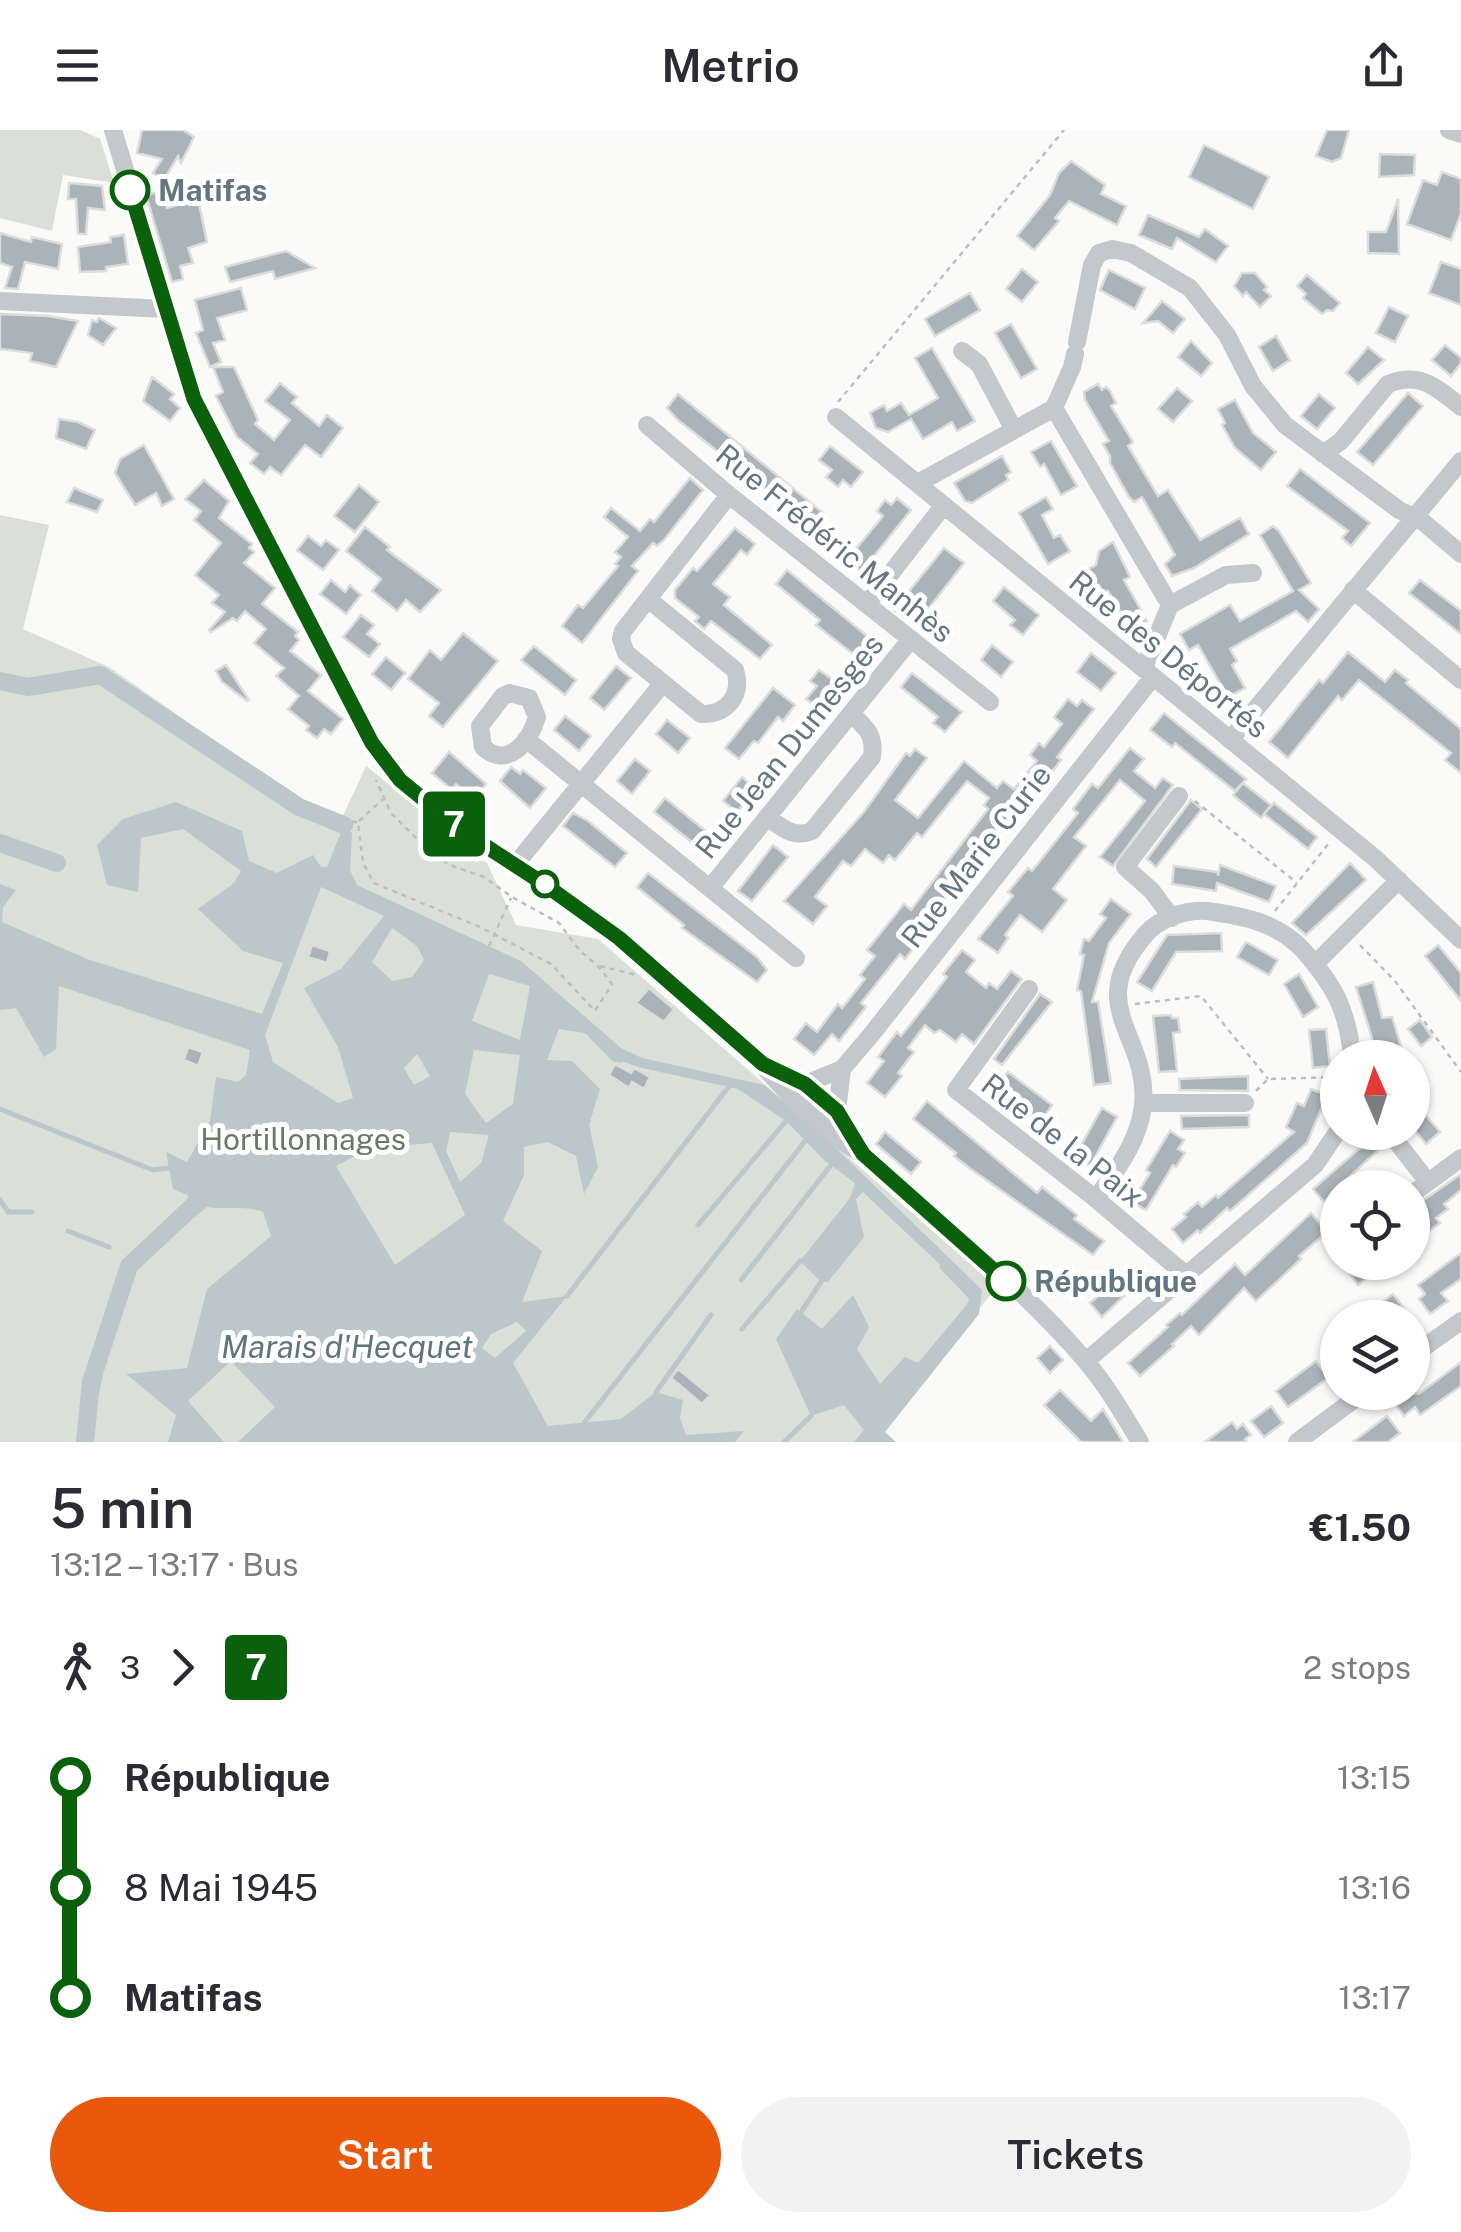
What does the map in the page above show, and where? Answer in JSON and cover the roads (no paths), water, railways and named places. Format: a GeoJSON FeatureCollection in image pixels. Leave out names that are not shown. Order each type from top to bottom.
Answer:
{"type":"FeatureCollection","features":[{"type":"Feature","properties":{"kind":"street"},"geometry":{"type":"LineString","coordinates":[[113,130],[194,399],[372,743],[400,780],[461,830],[619,938],[763,1064],[805,1084],[837,1111],[863,1154]]}},
{"type":"Feature","properties":{"kind":"street"},"geometry":{"type":"LineString","coordinates":[[1449,130],[1461,134]]}},
{"type":"Feature","properties":{"kind":"street"},"geometry":{"type":"LineString","coordinates":[[918,483],[1054,408],[1072,367],[1092,266],[1098,253],[1112,250],[1131,253],[1190,288],[1227,335],[1264,399],[1285,425],[1399,510],[1415,516],[1461,554]]}},
{"type":"Feature","properties":{"kind":"street"},"geometry":{"type":"LineString","coordinates":[[0,301],[166,309]]}},
{"type":"Feature","properties":{"kind":"street"},"geometry":{"type":"LineString","coordinates":[[962,351],[979,364],[1014,428]]}},
{"type":"Feature","properties":{"kind":"street"},"geometry":{"type":"LineString","coordinates":[[1323,454],[1341,441],[1388,384],[1398,380],[1420,379],[1461,408]]}},
{"type":"Feature","properties":{"kind":"street"},"geometry":{"type":"LineString","coordinates":[[1054,408],[1170,605],[1226,575],[1253,572]]}},
{"type":"Feature","properties":{"kind":"street","name":"Rue des Déportés"},"geometry":{"type":"LineString","coordinates":[[836,418],[1340,830],[1461,940]]}},
{"type":"Feature","properties":{"kind":"street","name":"Rue Frédéric Manhès"},"geometry":{"type":"LineString","coordinates":[[647,426],[729,496],[990,702]]}},
{"type":"Feature","properties":{"kind":"street"},"geometry":{"type":"LineString","coordinates":[[1230,740],[1461,460]]}},
{"type":"Feature","properties":{"kind":"street"},"geometry":{"type":"LineString","coordinates":[[648,599],[734,670],[738,688],[728,706],[701,714],[622,646],[623,631],[648,599],[729,496]]}},
{"type":"Feature","properties":{"kind":"street"},"geometry":{"type":"LineString","coordinates":[[867,604],[944,505]]}},
{"type":"Feature","properties":{"kind":"street"},"geometry":{"type":"LineString","coordinates":[[1353,590],[1461,680]]}},
{"type":"Feature","properties":{"kind":"street","name":"Rue Marie Curie"},"geometry":{"type":"LineString","coordinates":[[842,1069],[1149,672],[1170,605]]}},
{"type":"Feature","properties":{"kind":"street","name":"Rue Jean Dumesges"},"geometry":{"type":"LineString","coordinates":[[710,888],[911,639]]}},
{"type":"Feature","properties":{"kind":"street"},"geometry":{"type":"LineString","coordinates":[[515,865],[662,683]]}},
{"type":"Feature","properties":{"kind":"street"},"geometry":{"type":"LineString","coordinates":[[767,817],[790,833],[802,835],[812,830],[872,757],[874,742],[868,730],[850,714]]}},
{"type":"Feature","properties":{"kind":"street"},"geometry":{"type":"LineString","coordinates":[[526,739],[796,958]]}},
{"type":"Feature","properties":{"kind":"street"},"geometry":{"type":"LineString","coordinates":[[1172,918],[1152,891],[1125,867],[1179,796]]}},
{"type":"Feature","properties":{"kind":"street"},"geometry":{"type":"LineString","coordinates":[[1315,964],[1398,880]]}},
{"type":"Feature","properties":{"kind":"street"},"geometry":{"type":"LineString","coordinates":[[1096,1199],[1132,1146],[1143,1104],[1138,1068],[1116,994],[1126,956],[1154,924],[1196,910],[1247,916],[1265,923],[1298,945],[1332,983],[1351,1040]]}},
{"type":"Feature","properties":{"kind":"street","name":"Rue de la Paix"},"geometry":{"type":"LineString","coordinates":[[1029,989],[956,1090],[1186,1275]]}},
{"type":"Feature","properties":{"kind":"street"},"geometry":{"type":"LineString","coordinates":[[763,1064],[776,1084],[863,1154],[1006,1281],[1086,1361],[1140,1442]]}},
{"type":"Feature","properties":{"kind":"street"},"geometry":{"type":"LineString","coordinates":[[805,1084],[842,1069],[837,1111]]}},
{"type":"Feature","properties":{"kind":"street"},"geometry":{"type":"LineString","coordinates":[[799,1105],[805,1084]]}},
{"type":"Feature","properties":{"kind":"street"},"geometry":{"type":"LineString","coordinates":[[1143,1104],[1244,1103]]}},
{"type":"Feature","properties":{"kind":"street"},"geometry":{"type":"LineString","coordinates":[[815,1118],[837,1111]]}},
{"type":"Feature","properties":{"kind":"street"},"geometry":{"type":"LineString","coordinates":[[1086,1361],[1315,1164],[1325,1150]]}},
{"type":"Feature","properties":{"kind":"street"},"geometry":{"type":"LineString","coordinates":[[1403,1150],[1419,1170]]}},
{"type":"Feature","properties":{"kind":"street"},"geometry":{"type":"LineString","coordinates":[[1430,1181],[1461,1158]]}},
{"type":"Feature","properties":{"kind":"street"},"geometry":{"type":"LineString","coordinates":[[1430,1343],[1461,1320]]}},
{"type":"Feature","properties":{"kind":"street"},"geometry":{"type":"LineString","coordinates":[[1297,1442],[1340,1410]]}},
{"type":"Feature","properties":{"kind":"water","name":"Marais d'Hecquet"},"geometry":{"type":"Polygon","coordinates":[[[176,802],[242,831],[249,861],[277,873],[313,855],[321,867],[327,867],[344,825],[352,833],[350,870],[357,885],[521,961],[621,1048],[642,1058],[764,1085],[811,1124],[982,1290],[979,1314],[885,1432],[896,1442],[854,1442],[864,1430],[844,1405],[811,1416],[776,1339],[797,1309],[822,1329],[853,1295],[869,1327],[857,1349],[880,1384],[905,1357],[918,1363],[968,1303],[967,1290],[863,1192],[856,1199],[864,1237],[828,1282],[821,1282],[800,1261],[850,1198],[855,1183],[824,1160],[786,1121],[738,1089],[615,1059],[604,1045],[584,1033],[559,1029],[547,1060],[572,1061],[600,1089],[589,1125],[598,1167],[584,1194],[576,1156],[548,1142],[524,1147],[524,1175],[503,1221],[542,1251],[522,1302],[567,1296],[513,1363],[548,1426],[621,1419],[656,1392],[683,1400],[680,1418],[686,1435],[744,1431],[735,1442],[238,1442],[275,1407],[231,1361],[188,1401],[224,1442],[168,1442],[176,1415],[126,1374],[187,1368],[207,1289],[271,1236],[263,1212],[207,1207],[140,1263],[111,1335],[89,1442],[84,1442],[103,1346],[135,1257],[199,1200],[173,1189],[166,1152],[187,1162],[210,1121],[216,1077],[238,1082],[246,1075],[250,1050],[59,986],[56,1049],[44,1057],[16,1008],[0,1010],[0,884],[16,890],[3,907],[2,922],[87,959],[262,1014],[283,963],[243,951],[198,909],[234,883],[241,871],[183,829],[141,838],[138,892],[107,885],[97,845],[123,819],[176,802]],[[321,887],[265,1035],[273,1062],[338,1103],[353,1098],[338,1047],[304,988],[341,969],[384,916],[321,887]],[[392,928],[372,962],[392,981],[412,977],[424,960],[417,946],[392,928]],[[489,974],[472,1021],[520,1040],[530,986],[489,974]],[[474,1050],[465,1094],[486,1123],[513,1104],[520,1055],[474,1050]],[[417,1054],[404,1068],[414,1085],[430,1076],[417,1054]],[[450,1132],[446,1151],[460,1182],[481,1163],[489,1135],[450,1132]],[[432,1143],[370,1148],[336,1166],[395,1265],[465,1215],[432,1143]],[[517,1322],[491,1334],[482,1348],[495,1358],[526,1331],[517,1322]]]}},
{"type":"Feature","properties":{"kind":"waterway"},"geometry":{"type":"LineString","coordinates":[[0,681],[28,687],[100,675],[299,807],[344,825]]}},
{"type":"Feature","properties":{"kind":"waterway"},"geometry":{"type":"LineString","coordinates":[[0,843],[57,863]]}},
{"type":"Feature","properties":{"kind":"waterway"},"geometry":{"type":"LineString","coordinates":[[591,1036],[614,1059],[620,1060]]}},
{"type":"Feature","properties":{"kind":"waterway"},"geometry":{"type":"LineString","coordinates":[[567,1296],[730,1085]]}},
{"type":"Feature","properties":{"kind":"waterway"},"geometry":{"type":"LineString","coordinates":[[0,1109],[153,1170],[169,1168]]}},
{"type":"Feature","properties":{"kind":"waterway"},"geometry":{"type":"LineString","coordinates":[[698,1225],[786,1121]]}},
{"type":"Feature","properties":{"kind":"waterway"},"geometry":{"type":"LineString","coordinates":[[584,1423],[806,1140]]}},
{"type":"Feature","properties":{"kind":"waterway"},"geometry":{"type":"LineString","coordinates":[[741,1280],[831,1165]]}},
{"type":"Feature","properties":{"kind":"waterway"},"geometry":{"type":"LineString","coordinates":[[85,1442],[91,1382],[129,1266],[195,1204],[205,1177]]}},
{"type":"Feature","properties":{"kind":"waterway"},"geometry":{"type":"LineString","coordinates":[[0,1200],[8,1212],[32,1212]]}},
{"type":"Feature","properties":{"kind":"waterway"},"geometry":{"type":"LineString","coordinates":[[68,1231],[109,1247]]}},
{"type":"Feature","properties":{"kind":"waterway"},"geometry":{"type":"LineString","coordinates":[[742,1329],[800,1261]]}},
{"type":"Feature","properties":{"kind":"waterway"},"geometry":{"type":"LineString","coordinates":[[942,1267],[973,1299]]}},
{"type":"Feature","properties":{"kind":"waterway"},"geometry":{"type":"LineString","coordinates":[[801,1312],[821,1282]]}},
{"type":"Feature","properties":{"kind":"waterway"},"geometry":{"type":"LineString","coordinates":[[656,1392],[711,1315]]}},
{"type":"Feature","properties":{"kind":"waterway"},"geometry":{"type":"LineString","coordinates":[[784,1442],[811,1416]]}},
{"type":"Feature","properties":{"kind":"place","name":"Matifas"},"geometry":{"type":"Point","coordinates":[130,190]}},
{"type":"Feature","properties":{"kind":"place","name":"République"},"geometry":{"type":"Point","coordinates":[1006,1281]}},
{"type":"Feature","properties":{"kind":"park label","name":"Hortillonnages"},"geometry":{"type":"Point","coordinates":[303,1139]}}]}
